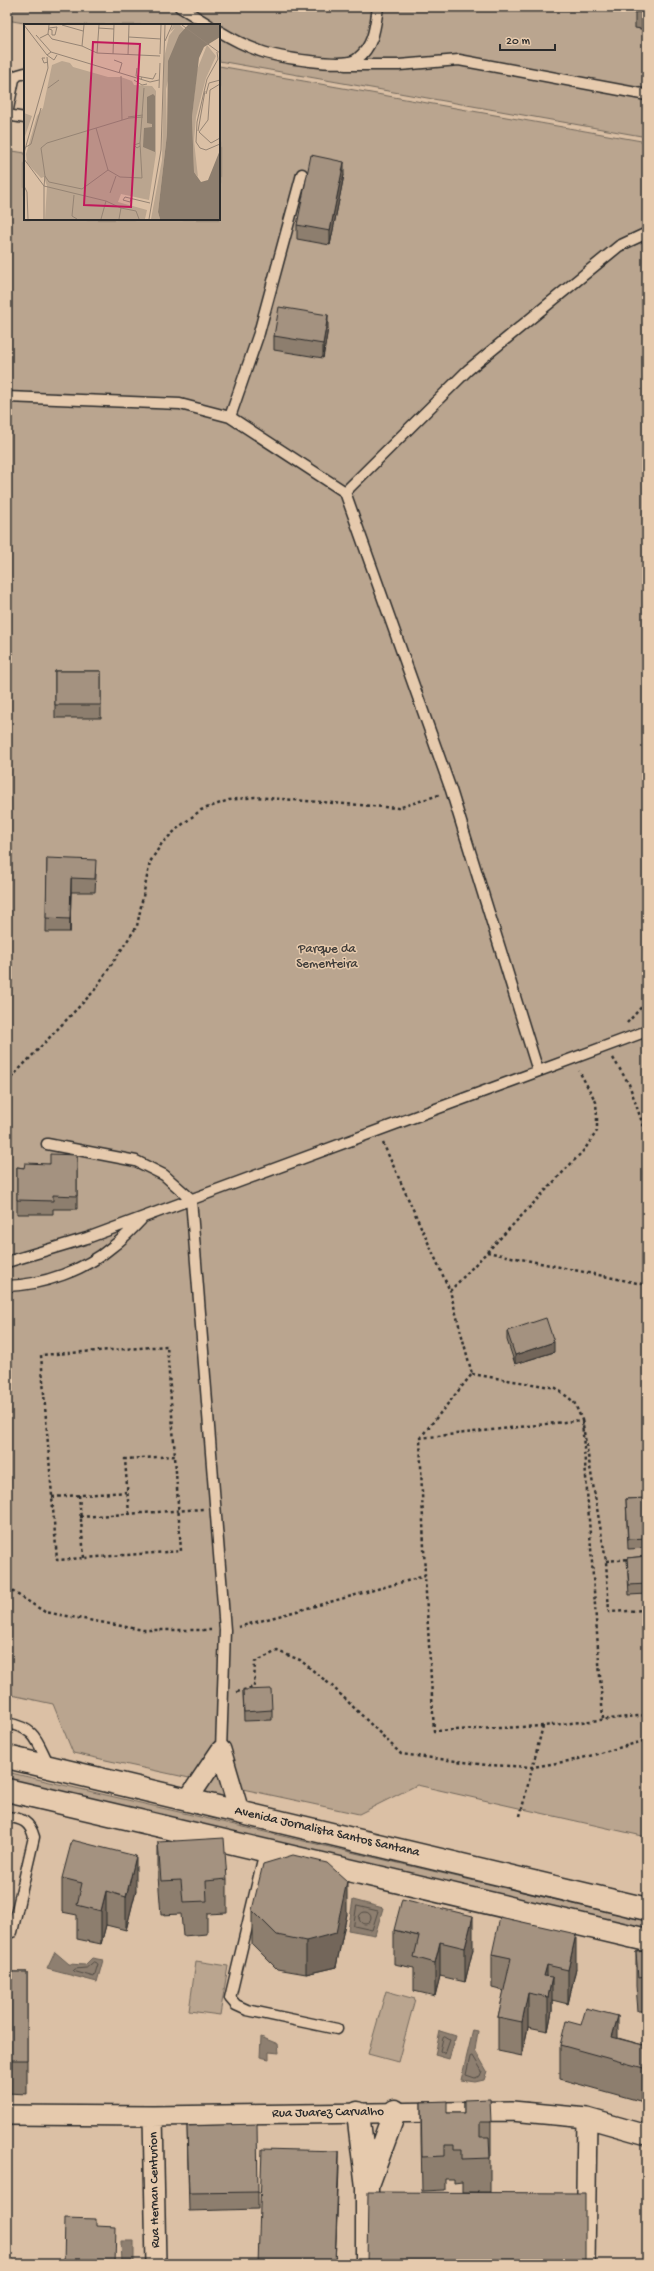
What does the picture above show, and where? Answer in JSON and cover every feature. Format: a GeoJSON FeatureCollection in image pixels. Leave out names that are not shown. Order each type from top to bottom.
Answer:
{"type":"FeatureCollection","features":[{"type":"Feature","properties":{"kind":"main road","name":"Avenida Jornalista Santos Santana"},"geometry":{"type":"LineString","coordinates":[[7,1757],[240,1811],[647,1909]]}},
{"type":"Feature","properties":{"kind":"main road"},"geometry":{"type":"LineString","coordinates":[[7,1790],[647,1940]]}},
{"type":"Feature","properties":{"kind":"main road"},"geometry":{"type":"LineString","coordinates":[[367,2187],[395,2111]]}},
{"type":"Feature","properties":{"kind":"main road"},"geometry":{"type":"LineString","coordinates":[[358,2113],[367,2187],[367,2264]]}},
{"type":"Feature","properties":{"kind":"street"},"geometry":{"type":"LineString","coordinates":[[188,1799],[221,1750]]}},
{"type":"Feature","properties":{"kind":"street"},"geometry":{"type":"LineString","coordinates":[[221,1750],[240,1811]]}},
{"type":"Feature","properties":{"kind":"street","name":"Rua Juarez Carvalho"},"geometry":{"type":"LineString","coordinates":[[7,2115],[153,2116],[358,2113],[395,2111],[512,2111],[587,2118],[647,2135]]}},
{"type":"Feature","properties":{"kind":"street","name":"Rua Hernan Centurion"},"geometry":{"type":"LineString","coordinates":[[153,2116],[156,2264]]}},
{"type":"Feature","properties":{"kind":"street"},"geometry":{"type":"LineString","coordinates":[[585,2264],[587,2118]]}},
{"type":"Feature","properties":{"kind":"lane"},"geometry":{"type":"LineString","coordinates":[[180,7],[207,24]]}},
{"type":"Feature","properties":{"kind":"lane"},"geometry":{"type":"LineString","coordinates":[[344,65],[356,60],[366,50],[373,37],[378,7]]}},
{"type":"Feature","properties":{"kind":"lane"},"geometry":{"type":"LineString","coordinates":[[220,32],[234,40],[262,52],[323,63],[344,65],[399,65],[459,60],[647,96]]}},
{"type":"Feature","properties":{"kind":"lane"},"geometry":{"type":"LineString","coordinates":[[24,73],[18,75],[14,79],[7,115],[24,118]]}},
{"type":"Feature","properties":{"kind":"lane"},"geometry":{"type":"LineString","coordinates":[[230,417],[259,333],[302,174]]}},
{"type":"Feature","properties":{"kind":"lane"},"geometry":{"type":"LineString","coordinates":[[346,492],[468,370],[619,246],[647,233]]}},
{"type":"Feature","properties":{"kind":"lane"},"geometry":{"type":"LineString","coordinates":[[7,397],[180,404],[230,417],[346,492],[451,790],[538,1071]]}},
{"type":"Feature","properties":{"kind":"lane"},"geometry":{"type":"LineString","coordinates":[[7,1262],[87,1238],[647,1031]]}},
{"type":"Feature","properties":{"kind":"lane"},"geometry":{"type":"LineString","coordinates":[[47,1144],[136,1161],[164,1175],[191,1199],[225,1630],[221,1750]]}},
{"type":"Feature","properties":{"kind":"lane"},"geometry":{"type":"LineString","coordinates":[[7,1286],[46,1280],[77,1268],[112,1247],[146,1215]]}},
{"type":"Feature","properties":{"kind":"lane"},"geometry":{"type":"LineString","coordinates":[[7,1722],[26,1728],[32,1732],[50,1767]]}},
{"type":"Feature","properties":{"kind":"lane"},"geometry":{"type":"LineString","coordinates":[[7,1817],[26,1821],[31,1826],[34,1837],[12,1932]]}},
{"type":"Feature","properties":{"kind":"lane"},"geometry":{"type":"LineString","coordinates":[[265,1851],[230,1998],[236,2005],[247,2010],[336,2029]]}},
{"type":"Feature","properties":{"kind":"path"},"geometry":{"type":"LineString","coordinates":[[7,1082],[94,991],[137,926],[150,862],[162,843],[179,827],[201,810],[229,800],[255,797],[398,808],[415,804],[451,790]]}},
{"type":"Feature","properties":{"kind":"path"},"geometry":{"type":"LineString","coordinates":[[647,1001],[606,1045],[629,1084],[647,1137]]}},
{"type":"Feature","properties":{"kind":"path"},"geometry":{"type":"LineString","coordinates":[[450,1291],[584,1149],[597,1131],[596,1102],[572,1058]]}},
{"type":"Feature","properties":{"kind":"path"},"geometry":{"type":"LineString","coordinates":[[377,1130],[450,1291],[472,1374]]}},
{"type":"Feature","properties":{"kind":"path"},"geometry":{"type":"LineString","coordinates":[[487,1252],[647,1285]]}},
{"type":"Feature","properties":{"kind":"path"},"geometry":{"type":"LineString","coordinates":[[167,1346],[175,1456],[181,1551],[57,1560],[41,1355],[167,1346]]}},
{"type":"Feature","properties":{"kind":"path"},"geometry":{"type":"LineString","coordinates":[[472,1374],[556,1388],[574,1402],[582,1420],[606,1561],[609,1612],[647,1610]]}},
{"type":"Feature","properties":{"kind":"path"},"geometry":{"type":"LineString","coordinates":[[472,1374],[420,1438],[425,1576],[434,1731],[543,1726],[647,1715]]}},
{"type":"Feature","properties":{"kind":"path"},"geometry":{"type":"LineString","coordinates":[[420,1438],[582,1420]]}},
{"type":"Feature","properties":{"kind":"path"},"geometry":{"type":"LineString","coordinates":[[582,1420],[603,1719]]}},
{"type":"Feature","properties":{"kind":"path"},"geometry":{"type":"LineString","coordinates":[[129,1514],[125,1459],[175,1456]]}},
{"type":"Feature","properties":{"kind":"path"},"geometry":{"type":"LineString","coordinates":[[52,1497],[128,1492]]}},
{"type":"Feature","properties":{"kind":"path"},"geometry":{"type":"LineString","coordinates":[[78,1495],[84,1558]]}},
{"type":"Feature","properties":{"kind":"path"},"geometry":{"type":"LineString","coordinates":[[80,1517],[215,1508]]}},
{"type":"Feature","properties":{"kind":"path"},"geometry":{"type":"LineString","coordinates":[[606,1561],[633,1559]]}},
{"type":"Feature","properties":{"kind":"path"},"geometry":{"type":"LineString","coordinates":[[7,1588],[45,1612],[144,1630],[225,1630],[425,1576]]}},
{"type":"Feature","properties":{"kind":"path"},"geometry":{"type":"LineString","coordinates":[[223,1696],[254,1687],[255,1662],[277,1651],[300,1660],[332,1686],[401,1754],[487,1765],[532,1767],[574,1760],[647,1740]]}},
{"type":"Feature","properties":{"kind":"path"},"geometry":{"type":"LineString","coordinates":[[520,1816],[543,1726]]}},
{"type":"Feature","properties":{"kind":"green space"},"geometry":{"type":"Polygon","coordinates":[[[7,7],[647,7],[647,137],[220,61],[220,24],[29,24],[7,20],[7,7]]]}},
{"type":"Feature","properties":{"kind":"green space","name":"Parque da Sementeira"},"geometry":{"type":"Polygon","coordinates":[[[220,66],[647,142],[647,1837],[417,1785],[359,1814],[224,1785],[227,1800],[200,1794],[208,1782],[73,1753],[53,1704],[7,1694],[7,150],[24,153],[24,220],[220,220],[220,66]]]}},
{"type":"Feature","properties":{"kind":"green space"},"geometry":{"type":"Polygon","coordinates":[[[7,1772],[647,1921],[647,1933],[7,1781],[7,1772]]]}},
{"type":"Feature","properties":{"kind":"green space"},"geometry":{"type":"Polygon","coordinates":[[[196,1961],[228,1966],[220,2015],[189,2011],[196,1961]]]}},
{"type":"Feature","properties":{"kind":"green space"},"geometry":{"type":"Polygon","coordinates":[[[386,1991],[415,1999],[398,2062],[368,2054],[386,1991]]]}},
{"type":"Feature","properties":{"kind":"water"},"geometry":{"type":"Polygon","coordinates":[[[353,1900],[383,1908],[375,1935],[348,1930],[353,1900]]]}},
{"type":"Feature","properties":{"kind":"water"},"geometry":{"type":"Polygon","coordinates":[[[55,1952],[69,1964],[85,1965],[92,1958],[103,1960],[97,1982],[47,1969],[55,1952]]]}},
{"type":"Feature","properties":{"kind":"water"},"geometry":{"type":"Polygon","coordinates":[[[473,2030],[478,2031],[475,2050],[487,2071],[484,2080],[475,2082],[461,2080],[473,2030]]]}},
{"type":"Feature","properties":{"kind":"water"},"geometry":{"type":"Polygon","coordinates":[[[440,2031],[456,2036],[449,2059],[435,2055],[440,2031]]]}},
{"type":"Feature","properties":{"kind":"water"},"geometry":{"type":"Polygon","coordinates":[[[261,2037],[278,2044],[279,2053],[269,2052],[269,2059],[260,2057],[261,2037]]]}},
{"type":"Feature","properties":{"kind":"water"},"geometry":{"type":"Polygon","coordinates":[[[121,2241],[134,2241],[134,2264],[122,2264],[121,2241]]]}},
{"type":"Feature","properties":{"kind":"building"},"geometry":{"type":"Polygon","coordinates":[[[636,7],[647,7],[647,13],[635,10],[636,7]]]}},
{"type":"Feature","properties":{"kind":"building"},"geometry":{"type":"Polygon","coordinates":[[[311,155],[344,162],[330,231],[297,225],[311,155]]]}},
{"type":"Feature","properties":{"kind":"building"},"geometry":{"type":"Polygon","coordinates":[[[279,307],[328,315],[323,344],[274,336],[279,307]]]}},
{"type":"Feature","properties":{"kind":"building"},"geometry":{"type":"Polygon","coordinates":[[[55,671],[101,671],[101,705],[55,705],[55,671]]]}},
{"type":"Feature","properties":{"kind":"building"},"geometry":{"type":"Polygon","coordinates":[[[47,858],[96,860],[95,879],[71,878],[70,919],[46,918],[47,858]]]}},
{"type":"Feature","properties":{"kind":"building"},"geometry":{"type":"Polygon","coordinates":[[[50,1154],[77,1155],[77,1196],[53,1195],[53,1201],[17,1200],[17,1167],[24,1168],[25,1163],[50,1164],[50,1154]]]}},
{"type":"Feature","properties":{"kind":"building"},"geometry":{"type":"Polygon","coordinates":[[[546,1318],[554,1342],[515,1355],[507,1331],[546,1318]]]}},
{"type":"Feature","properties":{"kind":"building"},"geometry":{"type":"Polygon","coordinates":[[[647,1498],[647,1538],[628,1539],[626,1499],[647,1498]]]}},
{"type":"Feature","properties":{"kind":"building"},"geometry":{"type":"Polygon","coordinates":[[[647,1556],[647,1584],[629,1585],[627,1558],[647,1556]]]}},
{"type":"Feature","properties":{"kind":"building"},"geometry":{"type":"Polygon","coordinates":[[[271,1689],[272,1710],[244,1712],[243,1690],[271,1689]]]}},
{"type":"Feature","properties":{"kind":"building"},"geometry":{"type":"Polygon","coordinates":[[[224,1838],[227,1879],[206,1881],[207,1901],[183,1902],[181,1880],[161,1881],[158,1842],[224,1838]]]}},
{"type":"Feature","properties":{"kind":"building"},"geometry":{"type":"Polygon","coordinates":[[[72,1840],[136,1856],[126,1897],[106,1891],[101,1911],[77,1905],[82,1883],[62,1878],[72,1840]]]}},
{"type":"Feature","properties":{"kind":"building"},"geometry":{"type":"Polygon","coordinates":[[[293,1855],[327,1863],[347,1881],[336,1933],[306,1941],[277,1935],[252,1910],[263,1864],[293,1855]]]}},
{"type":"Feature","properties":{"kind":"building"},"geometry":{"type":"Polygon","coordinates":[[[402,1899],[473,1916],[465,1948],[440,1942],[435,1963],[414,1957],[419,1936],[394,1930],[402,1899]]]}},
{"type":"Feature","properties":{"kind":"building"},"geometry":{"type":"Polygon","coordinates":[[[500,1917],[576,1934],[568,1970],[547,1965],[544,1976],[552,1977],[548,1997],[528,1993],[522,2022],[498,2017],[511,1958],[492,1954],[500,1917]]]}},
{"type":"Feature","properties":{"kind":"building"},"geometry":{"type":"Polygon","coordinates":[[[647,1951],[647,1977],[638,1978],[636,1952],[647,1951]]]}},
{"type":"Feature","properties":{"kind":"building"},"geometry":{"type":"Polygon","coordinates":[[[7,1972],[27,1972],[27,2060],[7,2060],[7,1972]]]}},
{"type":"Feature","properties":{"kind":"building"},"geometry":{"type":"Polygon","coordinates":[[[586,2008],[618,2016],[612,2037],[643,2045],[647,2032],[647,2069],[560,2045],[566,2021],[581,2025],[586,2008]]]}},
{"type":"Feature","properties":{"kind":"building"},"geometry":{"type":"Polygon","coordinates":[[[490,2099],[491,2122],[480,2122],[480,2137],[489,2137],[490,2158],[462,2159],[462,2149],[454,2149],[454,2145],[445,2145],[445,2156],[422,2157],[421,2102],[447,2101],[447,2113],[464,2113],[464,2100],[490,2099]]]}},
{"type":"Feature","properties":{"kind":"building"},"geometry":{"type":"Polygon","coordinates":[[[257,2124],[258,2192],[189,2193],[187,2126],[257,2124]]]}},
{"type":"Feature","properties":{"kind":"building"},"geometry":{"type":"Polygon","coordinates":[[[262,2149],[339,2151],[335,2264],[258,2264],[262,2149]]]}},
{"type":"Feature","properties":{"kind":"building"},"geometry":{"type":"Polygon","coordinates":[[[368,2192],[585,2193],[585,2264],[367,2264],[368,2192]]]}},
{"type":"Feature","properties":{"kind":"building"},"geometry":{"type":"Polygon","coordinates":[[[65,2218],[96,2219],[96,2226],[116,2227],[115,2264],[64,2264],[65,2218]]]}}]}
